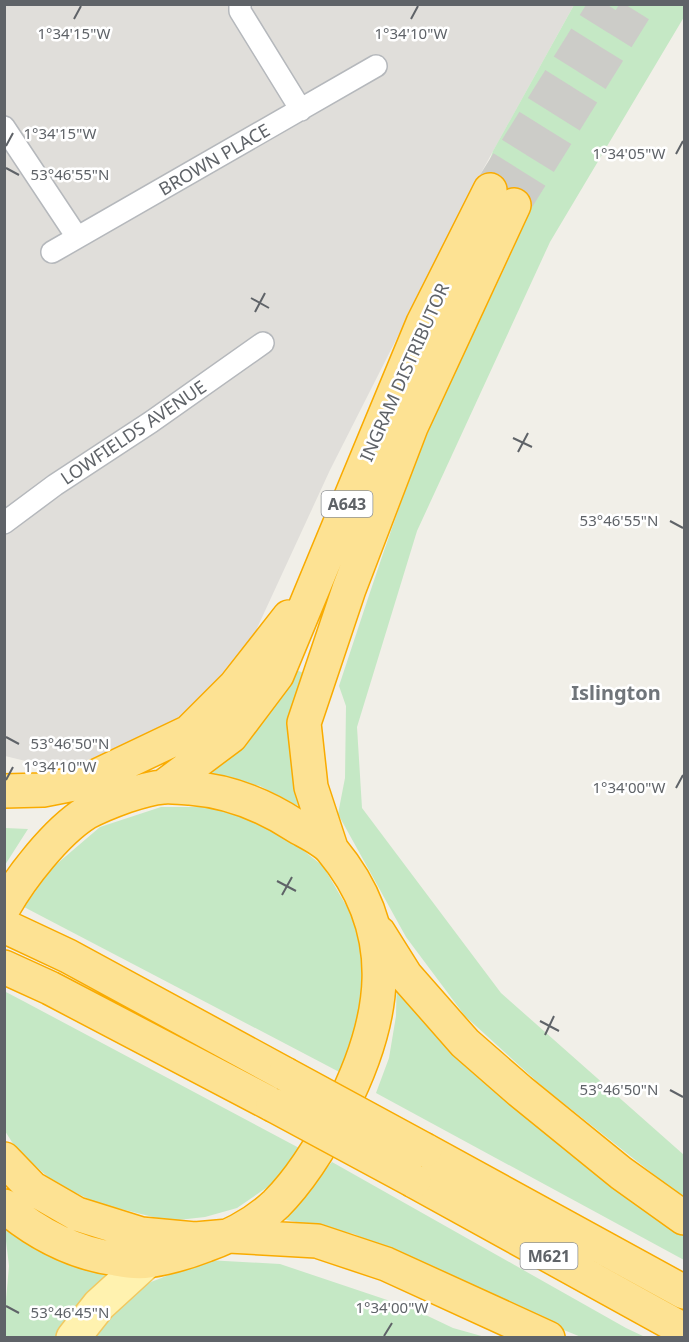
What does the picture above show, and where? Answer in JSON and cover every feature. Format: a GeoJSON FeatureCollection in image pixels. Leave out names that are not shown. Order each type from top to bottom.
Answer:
{"type":"FeatureCollection","features":[{"type":"Feature","properties":{"kind":"highway","name":"INGRAM DISTRIBUTOR"},"geometry":{"type":"LineString","coordinates":[[163,787],[231,736],[277,675],[423,323],[502,198],[411,427],[350,589],[304,723],[311,787],[331,848]]}},
{"type":"Feature","properties":{"kind":"highway"},"geometry":{"type":"LineString","coordinates":[[4,791],[43,790],[84,782],[189,732],[235,686],[296,608],[329,548]]}},
{"type":"Feature","properties":{"kind":"highway"},"geometry":{"type":"LineString","coordinates":[[4,907],[34,864],[55,841],[84,814],[105,804],[136,793],[163,787],[214,790],[246,800],[280,816],[331,848],[355,884],[373,924],[406,976],[465,1043],[621,1173],[684,1218]]}},
{"type":"Feature","properties":{"kind":"highway"},"geometry":{"type":"LineString","coordinates":[[4,809],[84,814]]}},
{"type":"Feature","properties":{"kind":"highway"},"geometry":{"type":"LineString","coordinates":[[4,1206],[24,1223],[73,1249],[100,1257],[146,1262],[190,1251],[229,1236],[275,1204],[322,1144],[351,1088],[366,1052],[376,1015],[381,983],[373,924]]}},
{"type":"Feature","properties":{"kind":"highway","name":"M621"},"geometry":{"type":"LineString","coordinates":[[4,926],[68,956],[684,1292]]}},
{"type":"Feature","properties":{"kind":"highway","name":"M621"},"geometry":{"type":"LineString","coordinates":[[4,967],[50,988],[273,1105],[684,1330]]}},
{"type":"Feature","properties":{"kind":"highway"},"geometry":{"type":"LineString","coordinates":[[4,1159],[32,1188],[77,1214],[141,1234],[195,1239],[229,1236],[317,1241],[386,1264],[548,1338]]}},
{"type":"Feature","properties":{"kind":"main road"},"geometry":{"type":"LineString","coordinates":[[73,1338],[99,1305],[146,1262]]}},
{"type":"Feature","properties":{"kind":"street"},"geometry":{"type":"LineString","coordinates":[[240,4],[240,11],[301,110]]}},
{"type":"Feature","properties":{"kind":"street","name":"BROWN PLACE"},"geometry":{"type":"LineString","coordinates":[[52,252],[376,66]]}},
{"type":"Feature","properties":{"kind":"street"},"geometry":{"type":"LineString","coordinates":[[4,127],[77,237]]}},
{"type":"Feature","properties":{"kind":"street","name":"LOWFIELDS AVENUE"},"geometry":{"type":"LineString","coordinates":[[4,523],[62,480],[151,422],[263,343]]}},
{"type":"Feature","properties":{"kind":"shaded area"},"geometry":{"type":"Polygon","coordinates":[[[5,5],[574,5],[476,182],[330,470],[247,650],[112,782],[5,756],[5,5]]]}},
{"type":"Feature","properties":{"kind":"green space"},"geometry":{"type":"Polygon","coordinates":[[[574,5],[684,5],[684,17],[550,242],[417,531],[357,727],[362,808],[501,993],[684,1155],[684,1197],[543,1087],[465,1016],[406,937],[338,814],[345,778],[346,706],[339,686],[387,542],[427,434],[528,214],[483,179],[493,151],[574,5]]]}},
{"type":"Feature","properties":{"kind":"green space"},"geometry":{"type":"Polygon","coordinates":[[[293,669],[304,673],[304,809],[260,786],[206,774],[293,669]]]}},
{"type":"Feature","properties":{"kind":"green space"},"geometry":{"type":"Polygon","coordinates":[[[161,807],[214,807],[276,829],[323,866],[361,931],[365,1015],[345,1075],[24,907],[52,868],[100,827],[161,807]]]}},
{"type":"Feature","properties":{"kind":"green space"},"geometry":{"type":"Polygon","coordinates":[[[4,828],[28,829],[5,865],[4,828]]]}},
{"type":"Feature","properties":{"kind":"green space"},"geometry":{"type":"Polygon","coordinates":[[[397,971],[684,1227],[684,1260],[376,1093],[389,1058],[396,1016],[397,971]]]}},
{"type":"Feature","properties":{"kind":"green space"},"geometry":{"type":"Polygon","coordinates":[[[4,991],[301,1149],[275,1182],[237,1208],[205,1217],[169,1221],[97,1203],[55,1183],[17,1150],[5,1131],[4,991]]]}},
{"type":"Feature","properties":{"kind":"green space"},"geometry":{"type":"Polygon","coordinates":[[[332,1162],[645,1337],[581,1337],[527,1315],[354,1234],[282,1219],[332,1162]]]}},
{"type":"Feature","properties":{"kind":"green space"},"geometry":{"type":"Polygon","coordinates":[[[4,1224],[79,1267],[117,1277],[60,1337],[5,1337],[9,1266],[4,1224]]]}},
{"type":"Feature","properties":{"kind":"green space"},"geometry":{"type":"Polygon","coordinates":[[[207,1260],[280,1264],[411,1308],[453,1328],[485,1337],[89,1338],[115,1304],[151,1282],[207,1260]]]}},
{"type":"Feature","properties":{"kind":"tunnel"},"geometry":{"type":"LineString","coordinates":[[490,190],[606,4]]}},
{"type":"Feature","properties":{"kind":"tunnel"},"geometry":{"type":"LineString","coordinates":[[514,205],[639,4]]}},
{"type":"Feature","properties":{"kind":"district","name":"Islington"},"geometry":{"type":"Point","coordinates":[616,692]}}]}
